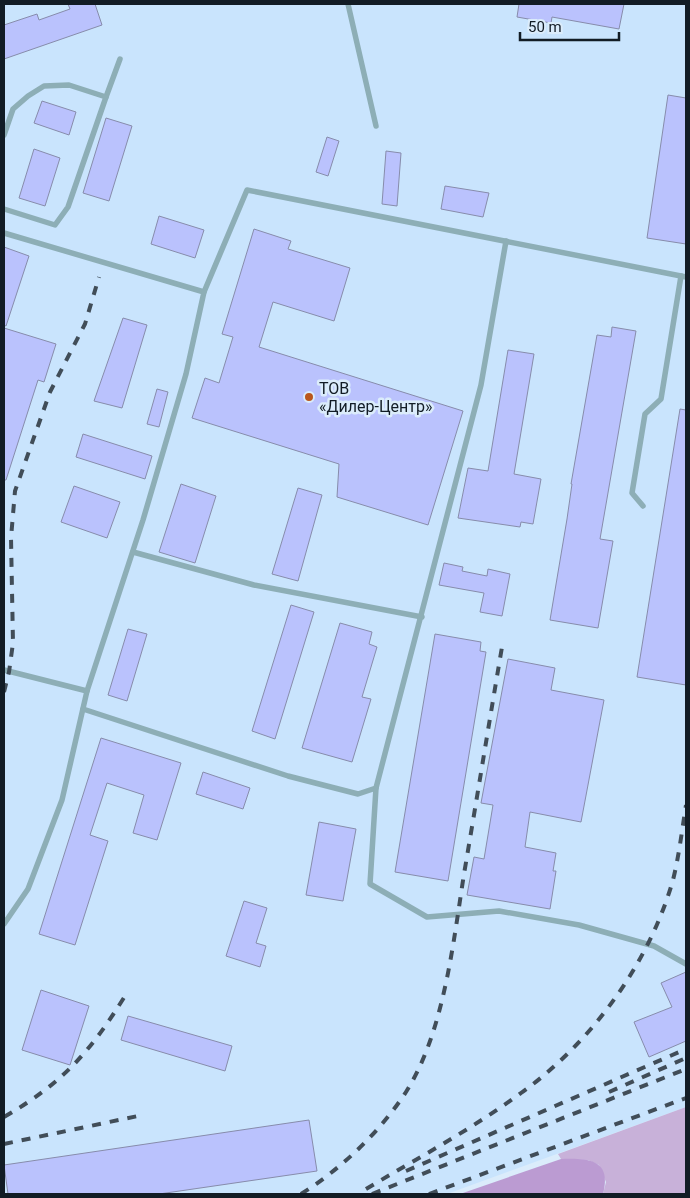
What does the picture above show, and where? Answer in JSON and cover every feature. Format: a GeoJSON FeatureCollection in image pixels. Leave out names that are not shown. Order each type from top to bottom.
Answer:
{"type":"FeatureCollection","features":[{"type":"Feature","properties":{"kind":"lane"},"geometry":{"type":"LineString","coordinates":[[348,4],[376,126]]}},
{"type":"Feature","properties":{"kind":"lane"},"geometry":{"type":"LineString","coordinates":[[4,209],[55,225],[68,207],[120,59]]}},
{"type":"Feature","properties":{"kind":"lane"},"geometry":{"type":"LineString","coordinates":[[4,135],[13,109],[28,96],[44,86],[69,85],[106,97]]}},
{"type":"Feature","properties":{"kind":"lane"},"geometry":{"type":"LineString","coordinates":[[4,924],[28,889],[62,800],[87,691],[133,552],[186,374],[204,292],[248,190],[684,276],[661,399],[645,414],[632,493],[643,506]]}},
{"type":"Feature","properties":{"kind":"lane"},"geometry":{"type":"LineString","coordinates":[[4,232],[204,292]]}},
{"type":"Feature","properties":{"kind":"lane"},"geometry":{"type":"LineString","coordinates":[[506,241],[481,385],[376,788],[370,884],[427,917],[499,911],[561,922],[654,946],[686,964]]}},
{"type":"Feature","properties":{"kind":"lane"},"geometry":{"type":"LineString","coordinates":[[133,552],[254,585],[422,616]]}},
{"type":"Feature","properties":{"kind":"lane"},"geometry":{"type":"LineString","coordinates":[[4,670],[87,691]]}},
{"type":"Feature","properties":{"kind":"lane"},"geometry":{"type":"LineString","coordinates":[[83,709],[288,776],[358,794],[376,788]]}},
{"type":"Feature","properties":{"kind":"shaded area"},"geometry":{"type":"Polygon","coordinates":[[[4,4],[686,4],[686,1107],[447,1194],[4,1194],[4,4]]]}},
{"type":"Feature","properties":{"kind":"shaded area"},"geometry":{"type":"Polygon","coordinates":[[[686,1107],[686,1194],[603,1194],[606,1182],[599,1165],[588,1160],[561,1159],[558,1154],[686,1107]]]}},
{"type":"Feature","properties":{"kind":"shaded area"},"geometry":{"type":"Polygon","coordinates":[[[561,1159],[589,1160],[601,1167],[605,1182],[603,1194],[460,1194],[561,1159]]]}},
{"type":"Feature","properties":{"kind":"building"},"geometry":{"type":"Polygon","coordinates":[[[68,4],[95,4],[102,25],[4,59],[4,25],[37,14],[39,20],[70,9],[68,4]]]}},
{"type":"Feature","properties":{"kind":"building"},"geometry":{"type":"Polygon","coordinates":[[[519,4],[624,4],[619,29],[552,17],[551,23],[517,17],[519,4]]]}},
{"type":"Feature","properties":{"kind":"building"},"geometry":{"type":"Polygon","coordinates":[[[668,95],[686,98],[686,244],[647,238],[668,95]]]}},
{"type":"Feature","properties":{"kind":"building"},"geometry":{"type":"Polygon","coordinates":[[[42,101],[76,112],[69,135],[34,123],[42,101]]]}},
{"type":"Feature","properties":{"kind":"building"},"geometry":{"type":"Polygon","coordinates":[[[106,118],[132,126],[109,201],[83,193],[106,118]]]}},
{"type":"Feature","properties":{"kind":"building"},"geometry":{"type":"Polygon","coordinates":[[[327,137],[339,141],[328,176],[316,172],[327,137]]]}},
{"type":"Feature","properties":{"kind":"building"},"geometry":{"type":"Polygon","coordinates":[[[34,149],[60,158],[45,206],[19,198],[34,149]]]}},
{"type":"Feature","properties":{"kind":"building"},"geometry":{"type":"Polygon","coordinates":[[[386,151],[401,153],[397,206],[382,204],[386,151]]]}},
{"type":"Feature","properties":{"kind":"building"},"geometry":{"type":"Polygon","coordinates":[[[445,186],[489,193],[483,217],[441,209],[445,186]]]}},
{"type":"Feature","properties":{"kind":"building"},"geometry":{"type":"Polygon","coordinates":[[[159,216],[204,230],[195,258],[151,244],[159,216]]]}},
{"type":"Feature","properties":{"kind":"building","name":"ТОВ «Дилер-Центр»"},"geometry":{"type":"Polygon","coordinates":[[[254,229],[291,241],[288,249],[350,268],[334,321],[273,302],[259,347],[463,411],[428,525],[337,497],[339,464],[192,418],[205,378],[219,383],[233,337],[222,334],[254,229]]]}},
{"type":"Feature","properties":{"kind":"building"},"geometry":{"type":"Polygon","coordinates":[[[4,247],[29,256],[6,326],[4,325],[4,247]]]}},
{"type":"Feature","properties":{"kind":"building"},"geometry":{"type":"Polygon","coordinates":[[[123,318],[147,325],[122,408],[94,401],[123,318]]]}},
{"type":"Feature","properties":{"kind":"building"},"geometry":{"type":"Polygon","coordinates":[[[612,327],[636,331],[600,539],[613,541],[598,628],[550,620],[597,335],[611,337],[612,327]]]}},
{"type":"Feature","properties":{"kind":"building"},"geometry":{"type":"Polygon","coordinates":[[[4,328],[56,344],[44,382],[38,380],[6,480],[4,480],[4,328]]]}},
{"type":"Feature","properties":{"kind":"building"},"geometry":{"type":"Polygon","coordinates":[[[508,350],[534,354],[514,474],[541,479],[533,524],[521,522],[520,527],[458,518],[468,468],[488,471],[508,350]]]}},
{"type":"Feature","properties":{"kind":"building"},"geometry":{"type":"Polygon","coordinates":[[[157,389],[168,392],[159,427],[147,424],[157,389]]]}},
{"type":"Feature","properties":{"kind":"building"},"geometry":{"type":"Polygon","coordinates":[[[680,409],[686,410],[686,685],[637,677],[680,409]]]}},
{"type":"Feature","properties":{"kind":"building"},"geometry":{"type":"Polygon","coordinates":[[[83,434],[152,456],[145,479],[76,457],[83,434]]]}},
{"type":"Feature","properties":{"kind":"building"},"geometry":{"type":"Polygon","coordinates":[[[181,484],[216,496],[195,563],[159,552],[181,484]]]}},
{"type":"Feature","properties":{"kind":"building"},"geometry":{"type":"Polygon","coordinates":[[[74,486],[120,502],[107,538],[61,522],[74,486]]]}},
{"type":"Feature","properties":{"kind":"building"},"geometry":{"type":"Polygon","coordinates":[[[298,488],[322,495],[298,581],[272,574],[298,488]]]}},
{"type":"Feature","properties":{"kind":"building"},"geometry":{"type":"Polygon","coordinates":[[[444,563],[463,567],[462,571],[487,576],[488,569],[510,574],[502,616],[480,612],[484,593],[439,585],[444,563]]]}},
{"type":"Feature","properties":{"kind":"building"},"geometry":{"type":"Polygon","coordinates":[[[291,605],[314,612],[275,739],[252,731],[291,605]]]}},
{"type":"Feature","properties":{"kind":"building"},"geometry":{"type":"Polygon","coordinates":[[[340,623],[372,632],[369,644],[377,647],[362,697],[371,699],[352,762],[302,748],[340,623]]]}},
{"type":"Feature","properties":{"kind":"building"},"geometry":{"type":"Polygon","coordinates":[[[128,629],[147,634],[127,701],[108,695],[128,629]]]}},
{"type":"Feature","properties":{"kind":"building"},"geometry":{"type":"Polygon","coordinates":[[[435,634],[481,642],[480,651],[486,652],[448,881],[395,872],[435,634]]]}},
{"type":"Feature","properties":{"kind":"building"},"geometry":{"type":"Polygon","coordinates":[[[508,659],[555,668],[551,690],[604,700],[581,822],[530,812],[525,847],[556,853],[553,871],[556,871],[550,909],[467,895],[474,857],[484,859],[493,805],[481,803],[508,659]]]}},
{"type":"Feature","properties":{"kind":"building"},"geometry":{"type":"Polygon","coordinates":[[[101,738],[181,763],[157,840],[133,833],[144,795],[107,783],[90,835],[108,841],[75,945],[39,934],[101,738]]]}},
{"type":"Feature","properties":{"kind":"building"},"geometry":{"type":"Polygon","coordinates":[[[203,772],[250,788],[243,809],[196,794],[203,772]]]}},
{"type":"Feature","properties":{"kind":"building"},"geometry":{"type":"Polygon","coordinates":[[[319,822],[356,829],[343,901],[306,895],[319,822]]]}},
{"type":"Feature","properties":{"kind":"building"},"geometry":{"type":"Polygon","coordinates":[[[244,901],[267,908],[256,943],[266,946],[260,967],[226,956],[244,901]]]}},
{"type":"Feature","properties":{"kind":"building"},"geometry":{"type":"Polygon","coordinates":[[[686,972],[686,1041],[649,1057],[634,1022],[672,1007],[661,983],[686,972]]]}},
{"type":"Feature","properties":{"kind":"building"},"geometry":{"type":"Polygon","coordinates":[[[41,990],[89,1006],[70,1065],[22,1050],[41,990]]]}},
{"type":"Feature","properties":{"kind":"building"},"geometry":{"type":"Polygon","coordinates":[[[128,1016],[232,1046],[225,1071],[121,1040],[128,1016]]]}},
{"type":"Feature","properties":{"kind":"building"},"geometry":{"type":"Polygon","coordinates":[[[309,1120],[317,1171],[159,1194],[8,1194],[4,1165],[309,1120]]]}},
{"type":"Feature","properties":{"kind":"railway"},"geometry":{"type":"LineString","coordinates":[[4,692],[13,643],[11,538],[15,491],[50,392],[85,324],[99,277]]}},
{"type":"Feature","properties":{"kind":"railway"},"geometry":{"type":"LineString","coordinates":[[301,1194],[331,1173],[359,1149],[396,1107],[419,1068],[430,1042],[451,958],[502,647]]}},
{"type":"Feature","properties":{"kind":"railway"},"geometry":{"type":"LineString","coordinates":[[366,1189],[464,1131],[521,1093],[547,1073],[594,1026],[633,971],[649,942],[662,911],[673,880],[686,805]]}},
{"type":"Feature","properties":{"kind":"railway"},"geometry":{"type":"LineString","coordinates":[[4,1117],[43,1092],[74,1065],[100,1034],[125,996]]}},
{"type":"Feature","properties":{"kind":"railway"},"geometry":{"type":"LineString","coordinates":[[406,1171],[686,1049]]}},
{"type":"Feature","properties":{"kind":"railway"},"geometry":{"type":"LineString","coordinates":[[609,1092],[686,1058]]}},
{"type":"Feature","properties":{"kind":"railway"},"geometry":{"type":"LineString","coordinates":[[372,1194],[686,1069]]}},
{"type":"Feature","properties":{"kind":"railway"},"geometry":{"type":"LineString","coordinates":[[429,1194],[686,1098]]}},
{"type":"Feature","properties":{"kind":"railway"},"geometry":{"type":"LineString","coordinates":[[4,1144],[138,1116]]}},
{"type":"Feature","properties":{"kind":"place","name":"ТОВ «Дилер-Центр»"},"geometry":{"type":"Point","coordinates":[309,397]}}]}
